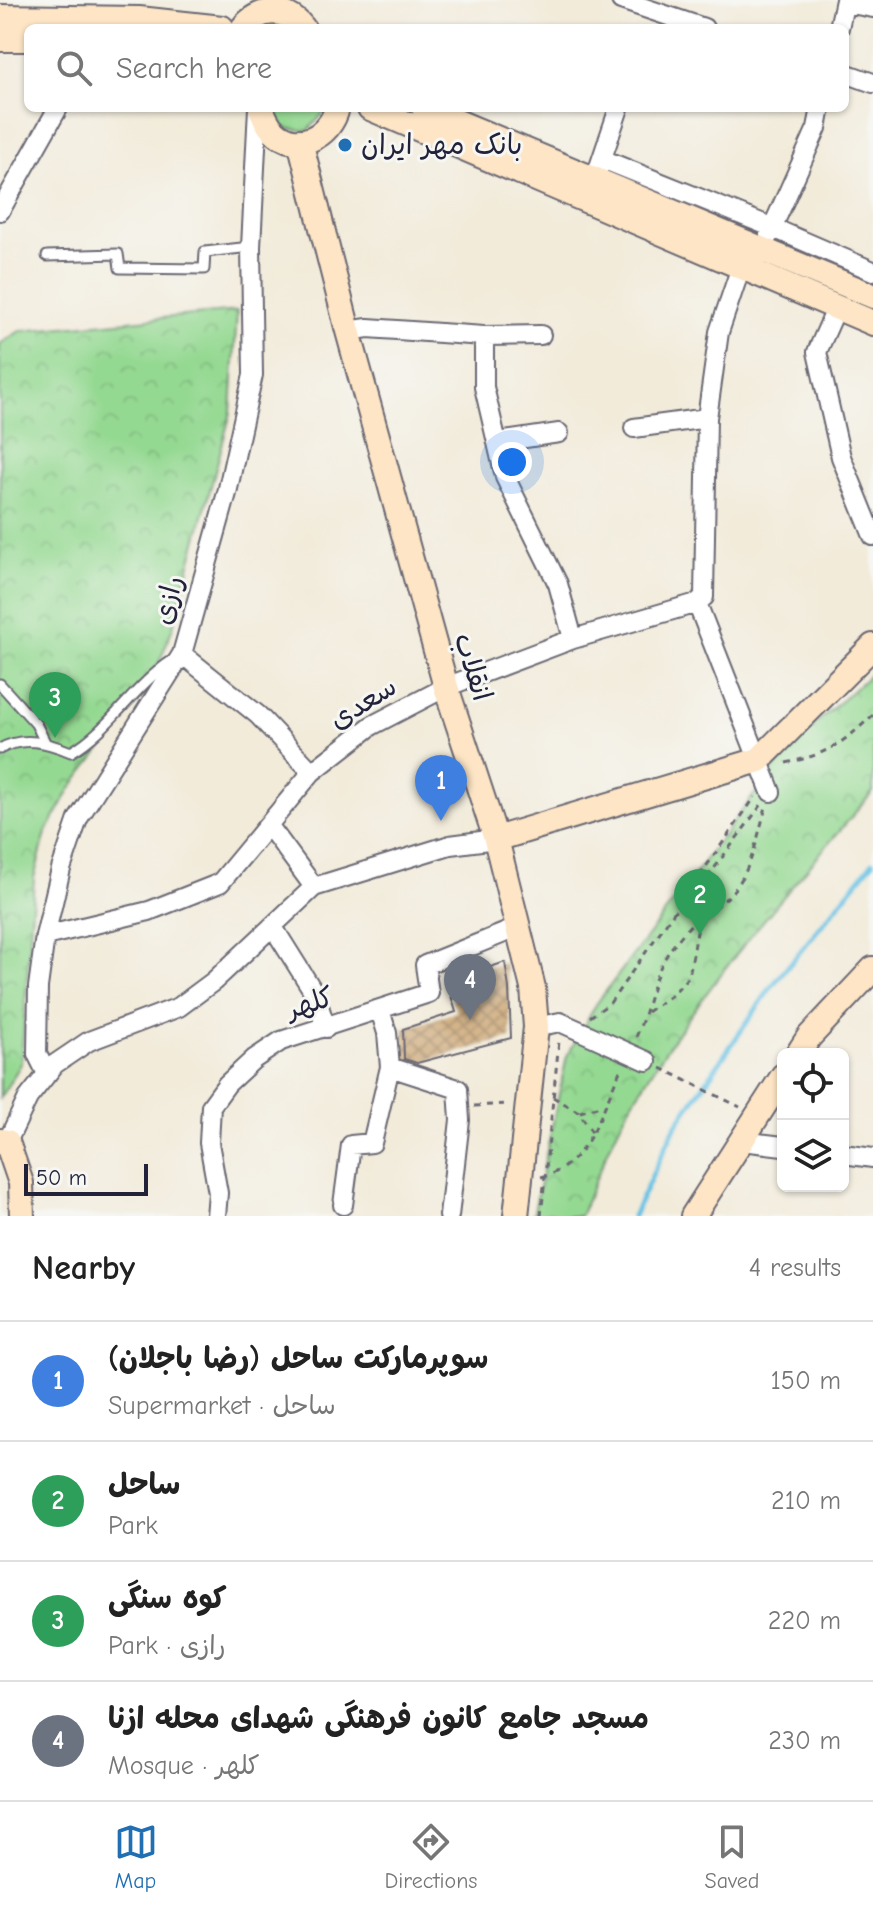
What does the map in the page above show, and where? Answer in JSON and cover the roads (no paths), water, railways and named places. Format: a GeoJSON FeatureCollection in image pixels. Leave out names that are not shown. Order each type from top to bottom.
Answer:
{"type":"FeatureCollection","features":[{"type":"Feature","properties":{"kind":"street"},"geometry":{"type":"LineString","coordinates":[[621,0],[647,20],[676,24]]}},
{"type":"Feature","properties":{"kind":"street"},"geometry":{"type":"LineString","coordinates":[[840,24],[845,2],[873,8]]}},
{"type":"Feature","properties":{"kind":"street"},"geometry":{"type":"LineString","coordinates":[[247,24],[276,6],[299,24]]}},
{"type":"Feature","properties":{"kind":"street"},"geometry":{"type":"LineString","coordinates":[[0,39],[17,18],[123,10],[200,24]]}},
{"type":"Feature","properties":{"kind":"street"},"geometry":{"type":"LineString","coordinates":[[849,74],[873,83]]}},
{"type":"Feature","properties":{"kind":"street"},"geometry":{"type":"LineString","coordinates":[[0,211],[56,112]]}},
{"type":"Feature","properties":{"kind":"street","name":"رازی"},"geometry":{"type":"LineString","coordinates":[[47,1074],[37,1054],[36,1028],[45,936],[61,869],[78,819],[182,654],[227,493],[253,375],[251,247],[259,112]]}},
{"type":"Feature","properties":{"kind":"street"},"geometry":{"type":"LineString","coordinates":[[261,112],[280,136],[300,141],[321,135],[336,112]]}},
{"type":"Feature","properties":{"kind":"street"},"geometry":{"type":"LineString","coordinates":[[379,112],[873,323]]}},
{"type":"Feature","properties":{"kind":"street"},"geometry":{"type":"LineString","coordinates":[[435,112],[599,169],[769,238],[873,271]]}},
{"type":"Feature","properties":{"kind":"street"},"geometry":{"type":"LineString","coordinates":[[599,169],[618,112]]}},
{"type":"Feature","properties":{"kind":"street"},"geometry":{"type":"LineString","coordinates":[[764,777],[697,603],[704,597],[707,418],[719,332],[749,270],[769,238],[817,128],[820,112]]}},
{"type":"Feature","properties":{"kind":"street","name":"انقلاب"},"geometry":{"type":"LineString","coordinates":[[300,141],[348,331],[446,687],[496,839],[533,988],[536,1027],[533,1178],[516,1216]]}},
{"type":"Feature","properties":{"kind":"street"},"geometry":{"type":"LineString","coordinates":[[769,238],[873,296]]}},
{"type":"Feature","properties":{"kind":"street"},"geometry":{"type":"LineString","coordinates":[[837,307],[817,352],[841,457],[873,536]]}},
{"type":"Feature","properties":{"kind":"street"},"geometry":{"type":"LineString","coordinates":[[348,331],[368,328],[484,336],[541,335]]}},
{"type":"Feature","properties":{"kind":"street"},"geometry":{"type":"LineString","coordinates":[[484,336],[484,387],[505,477],[558,584],[573,639]]}},
{"type":"Feature","properties":{"kind":"street"},"geometry":{"type":"LineString","coordinates":[[634,428],[707,418]]}},
{"type":"Feature","properties":{"kind":"street"},"geometry":{"type":"LineString","coordinates":[[498,442],[559,433]]}},
{"type":"Feature","properties":{"kind":"street","name":"سعدی"},"geometry":{"type":"LineString","coordinates":[[45,936],[149,911],[220,883],[312,772],[371,726],[446,687],[573,639],[697,603]]}},
{"type":"Feature","properties":{"kind":"street"},"geometry":{"type":"LineString","coordinates":[[22,1216],[21,1183],[3,1141],[28,1098],[55,1064],[89,1041],[179,1007],[214,981],[314,887],[450,845],[496,839],[764,777],[873,646]]}},
{"type":"Feature","properties":{"kind":"street"},"geometry":{"type":"LineString","coordinates":[[182,654],[258,715],[312,772]]}},
{"type":"Feature","properties":{"kind":"street"},"geometry":{"type":"LineString","coordinates":[[269,826],[314,887]]}},
{"type":"Feature","properties":{"kind":"street"},"geometry":{"type":"LineString","coordinates":[[273,927],[315,994],[326,1028]]}},
{"type":"Feature","properties":{"kind":"street","name":"کلهر"},"geometry":{"type":"LineString","coordinates":[[216,1216],[218,1193],[209,1143],[211,1106],[227,1084],[254,1059],[281,1041],[429,993],[425,965],[519,927]]}},
{"type":"Feature","properties":{"kind":"street"},"geometry":{"type":"LineString","coordinates":[[802,1048],[873,969]]}},
{"type":"Feature","properties":{"kind":"street"},"geometry":{"type":"LineString","coordinates":[[343,1205],[351,1145],[372,1143],[390,1067],[387,1033],[380,1010]]}},
{"type":"Feature","properties":{"kind":"street"},"geometry":{"type":"LineString","coordinates":[[536,1027],[567,1025],[647,1061]]}},
{"type":"Feature","properties":{"kind":"street"},"geometry":{"type":"LineString","coordinates":[[390,1067],[458,1089],[460,1120],[449,1216]]}},
{"type":"Feature","properties":{"kind":"street"},"geometry":{"type":"LineString","coordinates":[[693,1216],[777,1085]]}},
{"type":"Feature","properties":{"kind":"street"},"geometry":{"type":"LineString","coordinates":[[741,1141],[777,1145]]}},
{"type":"Feature","properties":{"kind":"street"},"geometry":{"type":"LineString","coordinates":[[849,1155],[873,1158]]}},
{"type":"Feature","properties":{"kind":"lane"},"geometry":{"type":"LineString","coordinates":[[47,256],[118,254],[120,268],[204,269],[205,252],[251,247]]}},
{"type":"Feature","properties":{"kind":"lane"},"geometry":{"type":"LineString","coordinates":[[0,749],[9,743],[45,742],[71,752],[90,741],[157,670],[182,654]]}},
{"type":"Feature","properties":{"kind":"lane"},"geometry":{"type":"LineString","coordinates":[[0,684],[36,724],[45,742]]}},
{"type":"Feature","properties":{"kind":"waterway"},"geometry":{"type":"LineString","coordinates":[[633,1216],[675,1127],[772,986],[873,862]]}},
{"type":"Feature","properties":{"kind":"place","name":"بانک مهر ایران"},"geometry":{"type":"Point","coordinates":[345,145]}},
{"type":"Feature","properties":{"kind":"place","name":"کوه سنگی"},"geometry":{"type":"Point","coordinates":[55,738]}},
{"type":"Feature","properties":{"kind":"place","name":"سوپرمارکت ساحل (رضا باجلان)"},"geometry":{"type":"Point","coordinates":[441,821]}},
{"type":"Feature","properties":{"kind":"place","name":"ساحل"},"geometry":{"type":"Point","coordinates":[700,935]}},
{"type":"Feature","properties":{"kind":"place","name":"مسجد جامع کانون فرهنگی شهدای محله ازنا"},"geometry":{"type":"Point","coordinates":[470,1020]}}]}
